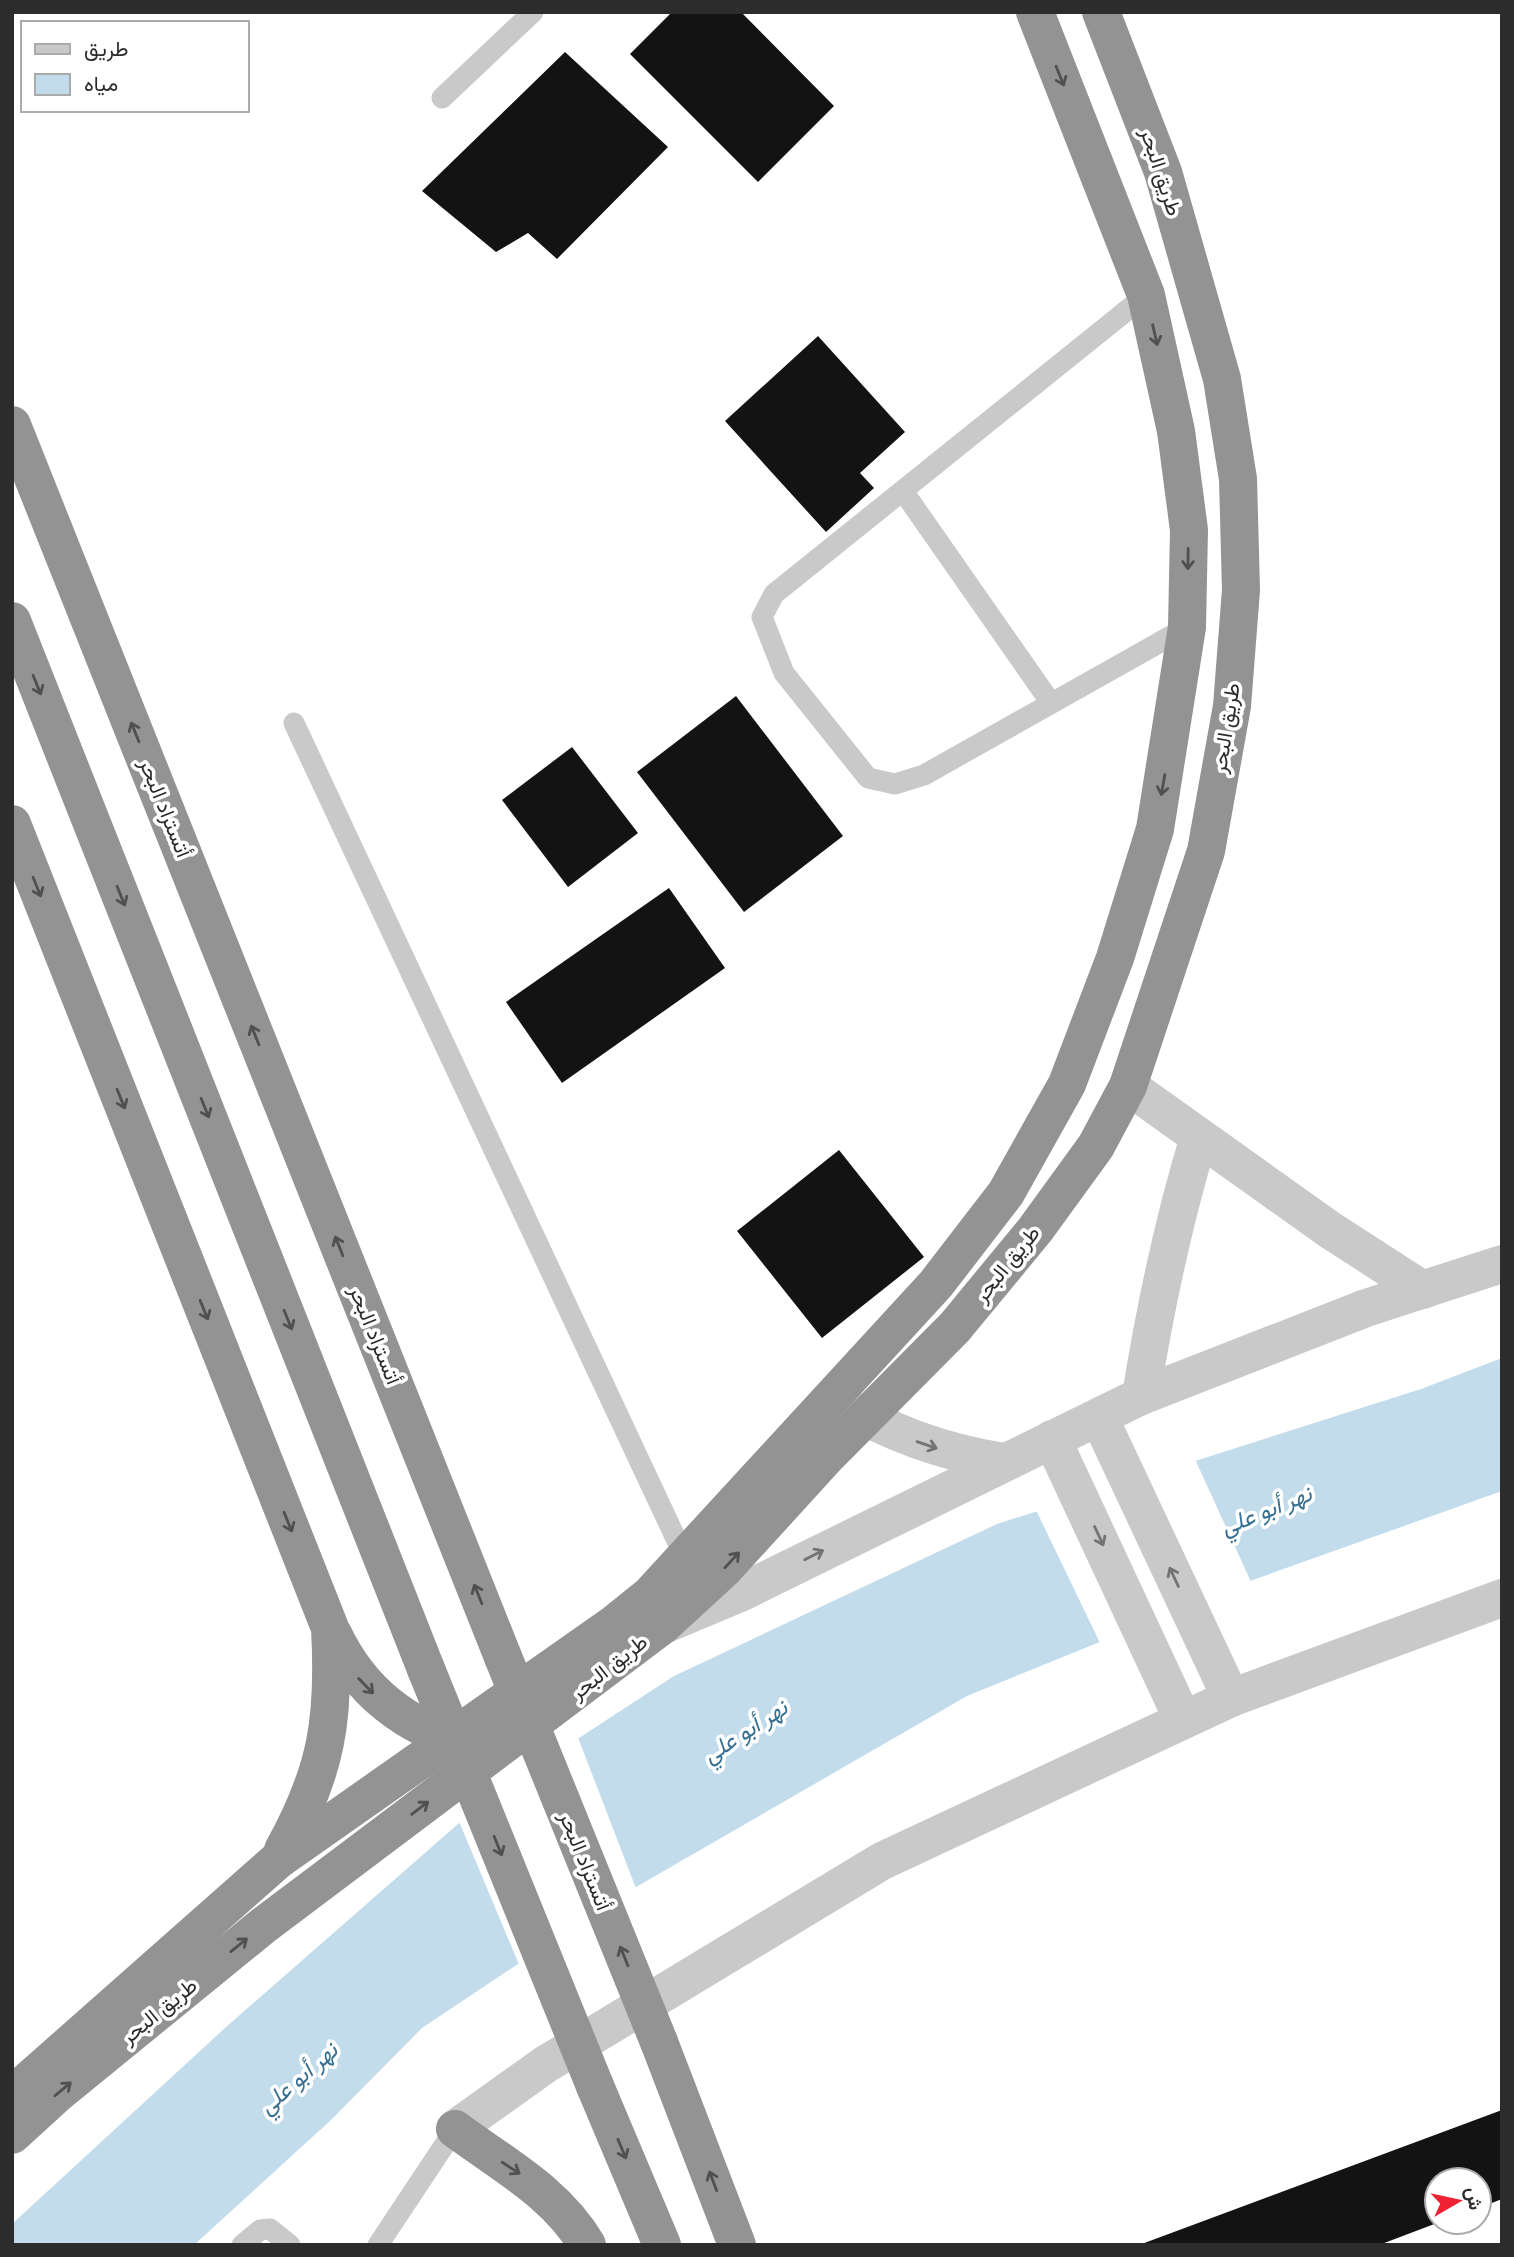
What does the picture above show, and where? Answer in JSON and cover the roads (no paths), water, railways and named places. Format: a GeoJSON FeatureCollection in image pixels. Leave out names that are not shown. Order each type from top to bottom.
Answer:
{"type":"FeatureCollection","features":[{"type":"Feature","properties":{"kind":"highway","name":"طريق البحر"},"geometry":{"type":"LineString","coordinates":[[12,2095],[278,1860],[614,1624],[650,1595],[936,1284],[1006,1193],[1067,1084],[1115,958],[1156,830],[1187,627],[1189,530],[1176,431],[1146,295],[1035,12]]}},
{"type":"Feature","properties":{"kind":"highway","name":"طريق البحر"},"geometry":{"type":"LineString","coordinates":[[12,2135],[58,2093],[264,1925],[663,1625],[724,1569],[864,1418],[955,1327],[1035,1230],[1096,1146],[1128,1086],[1206,851],[1232,706],[1241,590],[1238,480],[1222,379],[1164,172],[1101,12]]}},
{"type":"Feature","properties":{"kind":"highway","name":"أتستراد البحر"},"geometry":{"type":"LineString","coordinates":[[12,425],[737,2245]]}},
{"type":"Feature","properties":{"kind":"highway"},"geometry":{"type":"LineString","coordinates":[[12,621],[426,1670],[662,2245]]}},
{"type":"Feature","properties":{"kind":"highway"},"geometry":{"type":"LineString","coordinates":[[1187,627],[1237,638]]}},
{"type":"Feature","properties":{"kind":"highway"},"geometry":{"type":"LineString","coordinates":[[12,824],[330,1628],[358,1677],[399,1715],[449,1739],[497,1748]]}},
{"type":"Feature","properties":{"kind":"highway"},"geometry":{"type":"LineString","coordinates":[[278,1860],[307,1807],[326,1749],[334,1689],[330,1628]]}},
{"type":"Feature","properties":{"kind":"highway"},"geometry":{"type":"LineString","coordinates":[[455,2129],[522,2175],[555,2204],[587,2245]]}},
{"type":"Feature","properties":{"kind":"street"},"geometry":{"type":"LineString","coordinates":[[1128,1086],[1330,1230],[1423,1290]]}},
{"type":"Feature","properties":{"kind":"street"},"geometry":{"type":"LineString","coordinates":[[1141,1396],[1157,1296],[1175,1217],[1199,1137]]}},
{"type":"Feature","properties":{"kind":"street"},"geometry":{"type":"LineString","coordinates":[[614,1624],[663,1625],[740,1593],[1052,1439],[1105,1431],[1141,1396],[1354,1312],[1502,1264]]}},
{"type":"Feature","properties":{"kind":"street"},"geometry":{"type":"LineString","coordinates":[[831,1398],[864,1418],[931,1447],[1004,1462]]}},
{"type":"Feature","properties":{"kind":"street"},"geometry":{"type":"LineString","coordinates":[[1105,1431],[1231,1698]]}},
{"type":"Feature","properties":{"kind":"street"},"geometry":{"type":"LineString","coordinates":[[1052,1439],[1183,1720]]}},
{"type":"Feature","properties":{"kind":"street"},"geometry":{"type":"LineString","coordinates":[[455,2129],[546,2064],[882,1861],[1231,1698],[1502,1598]]}},
{"type":"Feature","properties":{"kind":"lane"},"geometry":{"type":"LineString","coordinates":[[442,98],[533,12]]}},
{"type":"Feature","properties":{"kind":"lane"},"geometry":{"type":"LineString","coordinates":[[1146,295],[774,594],[762,617],[784,673],[868,778],[895,784],[925,775],[1187,627]]}},
{"type":"Feature","properties":{"kind":"lane"},"geometry":{"type":"LineString","coordinates":[[902,491],[1051,704]]}},
{"type":"Feature","properties":{"kind":"lane"},"geometry":{"type":"LineString","coordinates":[[295,723],[685,1558]]}},
{"type":"Feature","properties":{"kind":"lane"},"geometry":{"type":"LineString","coordinates":[[378,2245],[455,2129]]}},
{"type":"Feature","properties":{"kind":"lane"},"geometry":{"type":"LineString","coordinates":[[242,2245],[260,2230],[270,2229],[290,2245]]}},
{"type":"Feature","properties":{"kind":"water","name":"نهر أبو علي"},"geometry":{"type":"Polygon","coordinates":[[[1502,1358],[1502,1491],[1250,1581],[967,1696],[617,1898],[422,2028],[331,2120],[194,2245],[12,2245],[12,2224],[226,2027],[490,1796],[674,1676],[997,1524],[1421,1389],[1502,1358]]]}}]}
